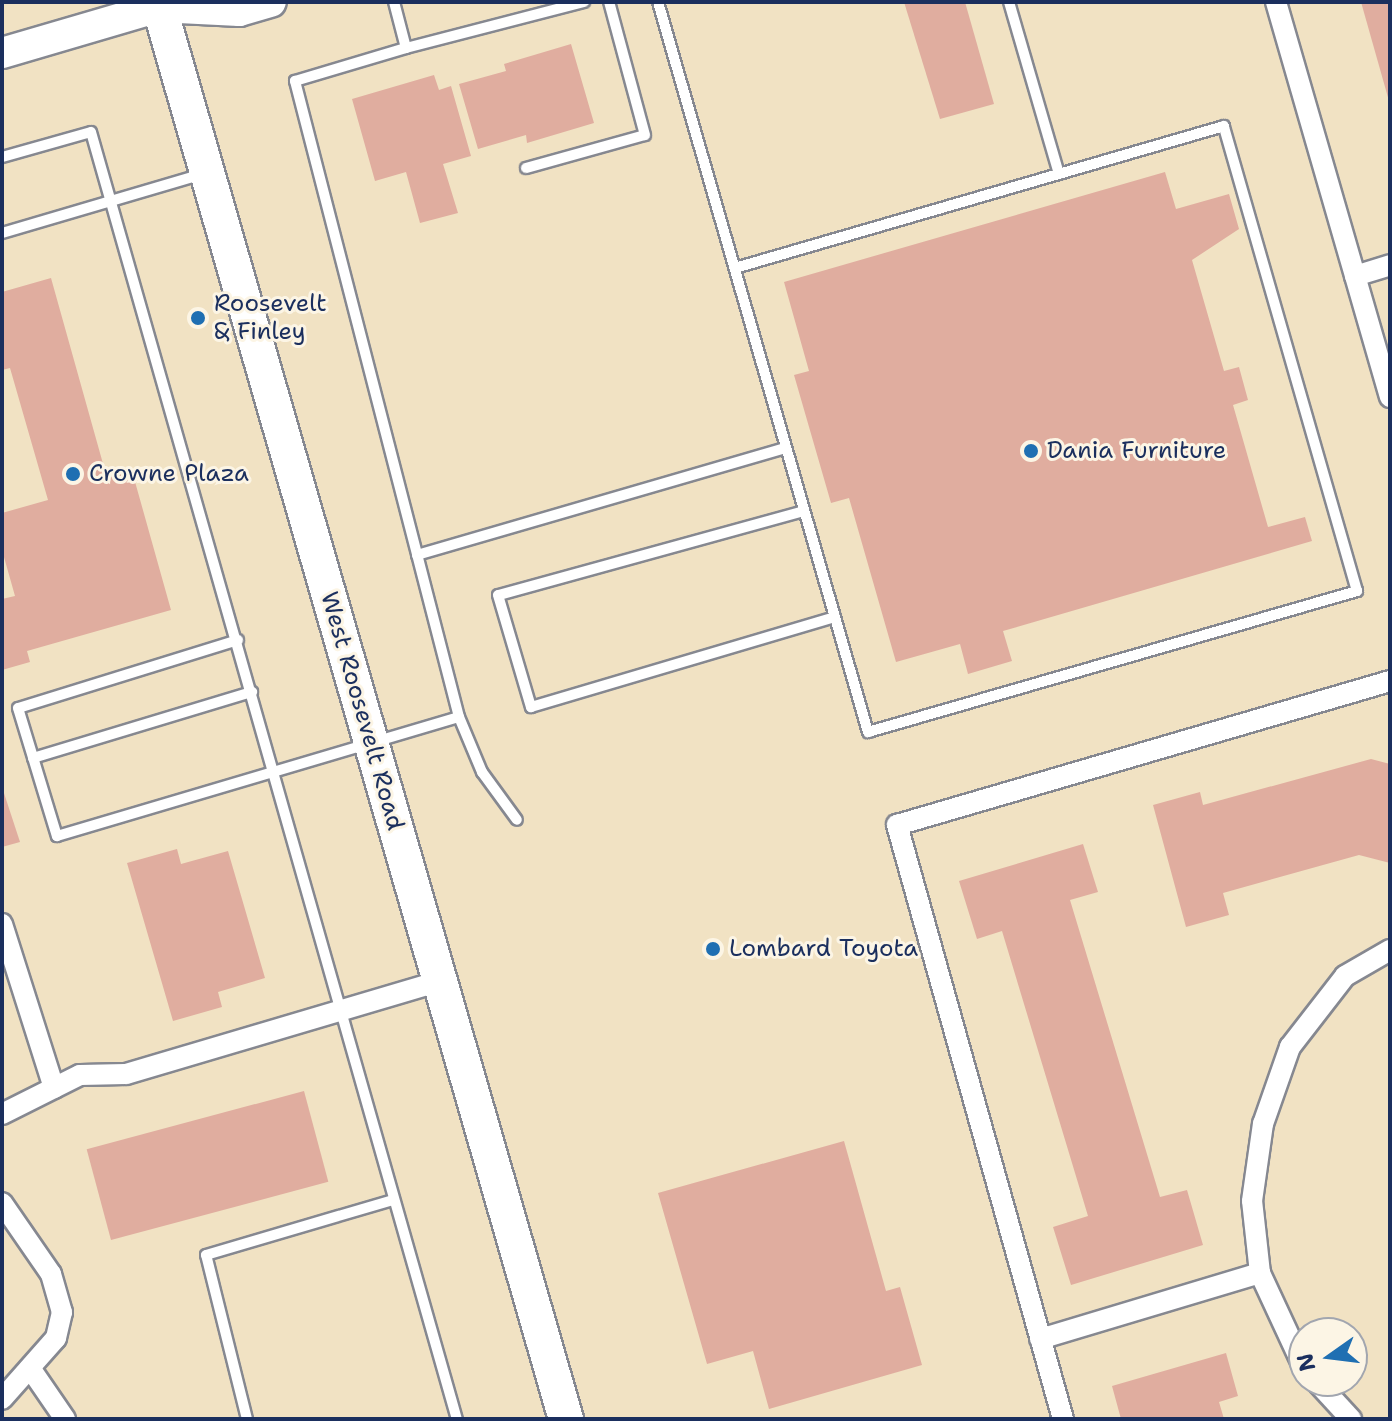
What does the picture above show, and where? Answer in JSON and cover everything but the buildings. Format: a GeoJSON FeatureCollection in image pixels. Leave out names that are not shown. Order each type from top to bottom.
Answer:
{"type":"FeatureCollection","features":[{"type":"Feature","properties":{"kind":"main road"},"geometry":{"type":"LineString","coordinates":[[2,53],[161,4],[239,11],[271,2]]}},
{"type":"Feature","properties":{"kind":"main road","name":"West Roosevelt Road"},"geometry":{"type":"LineString","coordinates":[[161,4],[566,1419]]}},
{"type":"Feature","properties":{"kind":"street"},"geometry":{"type":"LineString","coordinates":[[1276,2],[1390,397]]}},
{"type":"Feature","properties":{"kind":"street"},"geometry":{"type":"LineString","coordinates":[[1355,276],[1390,265]]}},
{"type":"Feature","properties":{"kind":"street"},"geometry":{"type":"LineString","coordinates":[[1063,1419],[897,825],[1390,681]]}},
{"type":"Feature","properties":{"kind":"street"},"geometry":{"type":"LineString","coordinates":[[2,924],[54,1088]]}},
{"type":"Feature","properties":{"kind":"street"},"geometry":{"type":"LineString","coordinates":[[1288,1333],[1260,1273],[1252,1201],[1263,1124],[1290,1047],[1345,976],[1390,950]]}},
{"type":"Feature","properties":{"kind":"street"},"geometry":{"type":"LineString","coordinates":[[2,1114],[80,1075],[126,1074],[439,981]]}},
{"type":"Feature","properties":{"kind":"street"},"geometry":{"type":"LineString","coordinates":[[2,1203],[51,1274],[62,1312],[56,1338],[2,1399]]}},
{"type":"Feature","properties":{"kind":"street"},"geometry":{"type":"LineString","coordinates":[[1040,1339],[1260,1273]]}},
{"type":"Feature","properties":{"kind":"street"},"geometry":{"type":"LineString","coordinates":[[30,1368],[65,1419]]}},
{"type":"Feature","properties":{"kind":"street"},"geometry":{"type":"LineString","coordinates":[[1331,1397],[1351,1419]]}},
{"type":"Feature","properties":{"kind":"lane"},"geometry":{"type":"LineString","coordinates":[[394,2],[406,48]]}},
{"type":"Feature","properties":{"kind":"lane"},"geometry":{"type":"LineString","coordinates":[[517,820],[482,772],[459,717],[295,81],[406,48],[584,2]]}},
{"type":"Feature","properties":{"kind":"lane"},"geometry":{"type":"LineString","coordinates":[[526,168],[645,135],[609,2]]}},
{"type":"Feature","properties":{"kind":"lane"},"geometry":{"type":"LineString","coordinates":[[658,2],[868,732],[1357,591],[1224,126],[735,268]]}},
{"type":"Feature","properties":{"kind":"lane"},"geometry":{"type":"LineString","coordinates":[[1009,2],[1059,174]]}},
{"type":"Feature","properties":{"kind":"lane"},"geometry":{"type":"LineString","coordinates":[[2,157],[91,132],[344,1009],[393,1200],[457,1419]]}},
{"type":"Feature","properties":{"kind":"lane"},"geometry":{"type":"LineString","coordinates":[[2,233],[207,173]]}},
{"type":"Feature","properties":{"kind":"lane"},"geometry":{"type":"LineString","coordinates":[[417,555],[786,448]]}},
{"type":"Feature","properties":{"kind":"lane"},"geometry":{"type":"LineString","coordinates":[[804,511],[498,595],[531,707],[835,617]]}},
{"type":"Feature","properties":{"kind":"lane"},"geometry":{"type":"LineString","coordinates":[[238,640],[18,708],[57,836],[459,717]]}},
{"type":"Feature","properties":{"kind":"lane"},"geometry":{"type":"LineString","coordinates":[[33,758],[252,692]]}},
{"type":"Feature","properties":{"kind":"lane"},"geometry":{"type":"LineString","coordinates":[[247,1419],[206,1255],[393,1200]]}},
{"type":"Feature","properties":{"kind":"place","name":"Roosevelt & Finley"},"geometry":{"type":"Point","coordinates":[198,318]}},
{"type":"Feature","properties":{"kind":"place","name":"Dania Furniture"},"geometry":{"type":"Point","coordinates":[1031,451]}},
{"type":"Feature","properties":{"kind":"place","name":"Crowne Plaza"},"geometry":{"type":"Point","coordinates":[73,474]}},
{"type":"Feature","properties":{"kind":"place","name":"Lombard Toyota"},"geometry":{"type":"Point","coordinates":[713,949]}}]}
